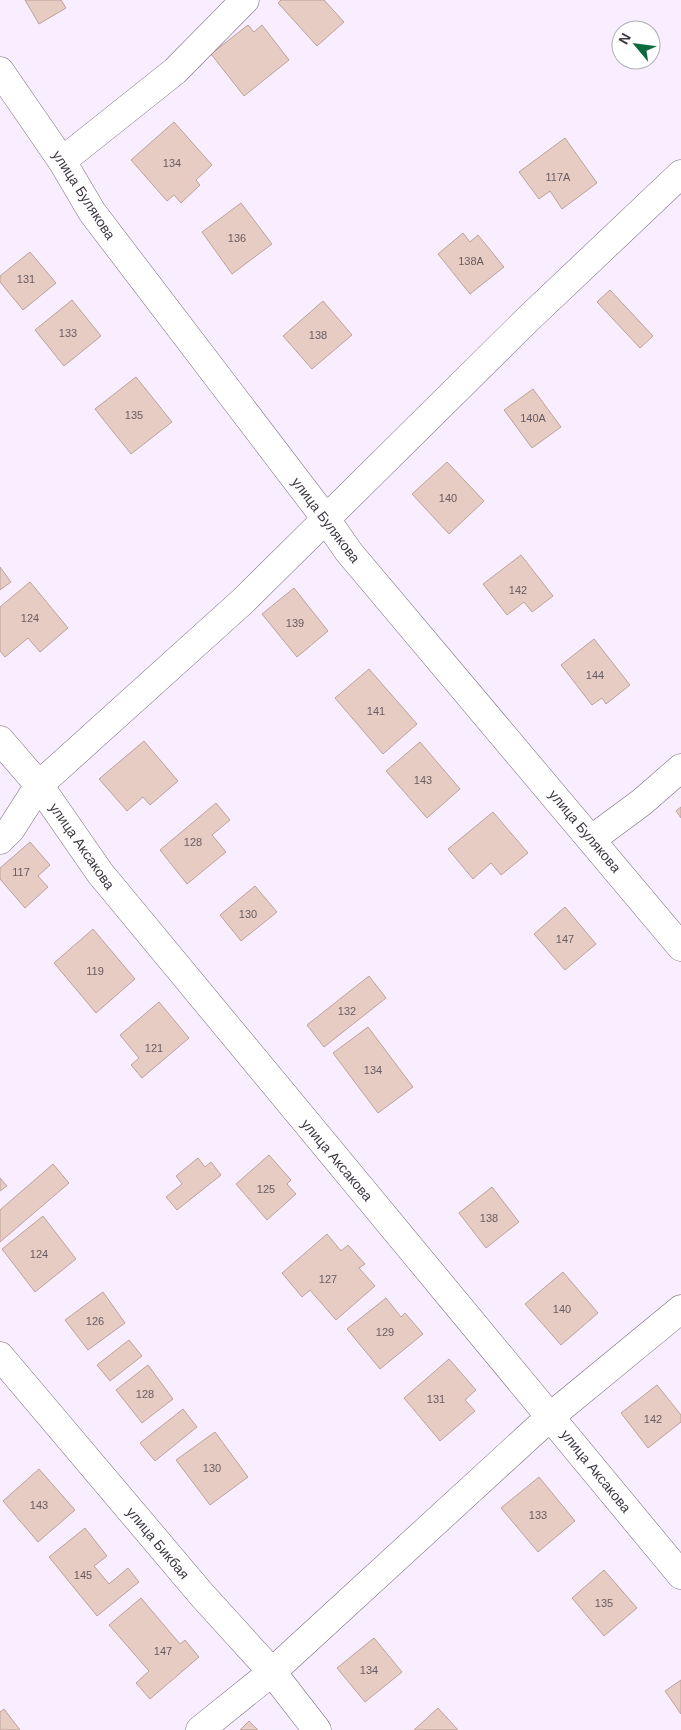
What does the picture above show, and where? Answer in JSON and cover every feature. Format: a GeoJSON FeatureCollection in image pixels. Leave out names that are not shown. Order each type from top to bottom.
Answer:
{"type":"FeatureCollection","features":[{"type":"Feature","properties":{"kind":"street"},"geometry":{"type":"LineString","coordinates":[[62,161],[175,71],[245,0]]}},
{"type":"Feature","properties":{"kind":"street","name":"улица Булякова"},"geometry":{"type":"LineString","coordinates":[[0,71],[62,161],[92,212],[348,550],[681,947]]}},
{"type":"Feature","properties":{"kind":"street"},"geometry":{"type":"LineString","coordinates":[[0,840],[11,829],[39,785],[243,601],[528,319],[681,174]]}},
{"type":"Feature","properties":{"kind":"street","name":"улица Аксакова"},"geometry":{"type":"LineString","coordinates":[[0,740],[39,785],[100,874],[681,1574]]}},
{"type":"Feature","properties":{"kind":"street"},"geometry":{"type":"LineString","coordinates":[[592,839],[642,802],[681,768]]}},
{"type":"Feature","properties":{"kind":"street"},"geometry":{"type":"LineString","coordinates":[[200,1730],[272,1672],[551,1416],[681,1309]]}},
{"type":"Feature","properties":{"kind":"street","name":"улица Бикбая"},"geometry":{"type":"LineString","coordinates":[[0,1356],[202,1595],[272,1672],[317,1730]]}},
{"type":"Feature","properties":{"kind":"building"},"geometry":{"type":"Polygon","coordinates":[[[25,0],[61,0],[66,8],[39,24],[25,0]]]}},
{"type":"Feature","properties":{"kind":"building"},"geometry":{"type":"Polygon","coordinates":[[[281,0],[324,0],[344,22],[317,46],[278,3],[281,0]]]}},
{"type":"Feature","properties":{"kind":"building"},"geometry":{"type":"Polygon","coordinates":[[[248,25],[254,32],[262,25],[289,60],[244,96],[211,54],[248,25]]]}},
{"type":"Feature","properties":{"kind":"building"},"geometry":{"type":"Polygon","coordinates":[[[174,122],[212,165],[196,180],[200,185],[181,203],[174,195],[167,201],[131,160],[174,122]]]}},
{"type":"Feature","properties":{"kind":"building"},"geometry":{"type":"Polygon","coordinates":[[[565,138],[597,183],[562,209],[550,191],[539,199],[519,172],[565,138]]]}},
{"type":"Feature","properties":{"kind":"building"},"geometry":{"type":"Polygon","coordinates":[[[241,203],[272,244],[232,274],[202,232],[241,203]]]}},
{"type":"Feature","properties":{"kind":"building"},"geometry":{"type":"Polygon","coordinates":[[[463,233],[470,242],[478,235],[504,267],[470,294],[438,254],[463,233]]]}},
{"type":"Feature","properties":{"kind":"building"},"geometry":{"type":"Polygon","coordinates":[[[30,252],[56,283],[23,310],[0,282],[0,276],[30,252]]]}},
{"type":"Feature","properties":{"kind":"building"},"geometry":{"type":"Polygon","coordinates":[[[610,290],[653,336],[640,348],[597,302],[610,290]]]}},
{"type":"Feature","properties":{"kind":"building"},"geometry":{"type":"Polygon","coordinates":[[[72,300],[101,336],[64,366],[35,330],[72,300]]]}},
{"type":"Feature","properties":{"kind":"building"},"geometry":{"type":"Polygon","coordinates":[[[323,301],[352,335],[312,369],[283,336],[323,301]]]}},
{"type":"Feature","properties":{"kind":"building"},"geometry":{"type":"Polygon","coordinates":[[[136,377],[172,422],[131,454],[95,409],[136,377]]]}},
{"type":"Feature","properties":{"kind":"building"},"geometry":{"type":"Polygon","coordinates":[[[533,389],[561,427],[532,448],[504,410],[533,389]]]}},
{"type":"Feature","properties":{"kind":"building"},"geometry":{"type":"Polygon","coordinates":[[[447,462],[484,501],[449,534],[412,494],[447,462]]]}},
{"type":"Feature","properties":{"kind":"building"},"geometry":{"type":"Polygon","coordinates":[[[521,555],[553,596],[532,612],[524,602],[507,615],[483,584],[521,555]]]}},
{"type":"Feature","properties":{"kind":"building"},"geometry":{"type":"Polygon","coordinates":[[[0,567],[11,582],[0,590],[0,567]]]}},
{"type":"Feature","properties":{"kind":"building"},"geometry":{"type":"Polygon","coordinates":[[[30,582],[68,628],[40,652],[28,638],[5,657],[0,651],[0,607],[30,582]]]}},
{"type":"Feature","properties":{"kind":"building"},"geometry":{"type":"Polygon","coordinates":[[[294,588],[328,631],[297,657],[262,614],[294,588]]]}},
{"type":"Feature","properties":{"kind":"building"},"geometry":{"type":"Polygon","coordinates":[[[594,639],[630,685],[606,704],[602,698],[592,705],[561,665],[594,639]]]}},
{"type":"Feature","properties":{"kind":"building"},"geometry":{"type":"Polygon","coordinates":[[[369,669],[417,724],[383,754],[335,698],[369,669]]]}},
{"type":"Feature","properties":{"kind":"building"},"geometry":{"type":"Polygon","coordinates":[[[144,741],[178,781],[150,805],[143,797],[127,811],[99,779],[144,741]]]}},
{"type":"Feature","properties":{"kind":"building"},"geometry":{"type":"Polygon","coordinates":[[[420,742],[460,789],[427,818],[386,771],[420,742]]]}},
{"type":"Feature","properties":{"kind":"building"},"geometry":{"type":"Polygon","coordinates":[[[216,803],[230,820],[212,835],[226,852],[187,884],[160,850],[216,803]]]}},
{"type":"Feature","properties":{"kind":"building"},"geometry":{"type":"Polygon","coordinates":[[[681,807],[681,818],[676,811],[681,807]]]}},
{"type":"Feature","properties":{"kind":"building"},"geometry":{"type":"Polygon","coordinates":[[[493,812],[528,853],[501,875],[491,863],[473,879],[448,849],[493,812]]]}},
{"type":"Feature","properties":{"kind":"building"},"geometry":{"type":"Polygon","coordinates":[[[30,842],[50,865],[38,876],[48,887],[25,908],[0,879],[0,868],[30,842]]]}},
{"type":"Feature","properties":{"kind":"building"},"geometry":{"type":"Polygon","coordinates":[[[255,886],[277,912],[241,941],[220,915],[255,886]]]}},
{"type":"Feature","properties":{"kind":"building"},"geometry":{"type":"Polygon","coordinates":[[[565,907],[596,944],[565,970],[534,934],[565,907]]]}},
{"type":"Feature","properties":{"kind":"building"},"geometry":{"type":"Polygon","coordinates":[[[93,929],[135,979],[96,1013],[54,963],[93,929]]]}},
{"type":"Feature","properties":{"kind":"building"},"geometry":{"type":"Polygon","coordinates":[[[369,976],[386,998],[324,1047],[307,1025],[369,976]]]}},
{"type":"Feature","properties":{"kind":"building"},"geometry":{"type":"Polygon","coordinates":[[[159,1002],[189,1038],[142,1078],[131,1065],[139,1058],[120,1035],[159,1002]]]}},
{"type":"Feature","properties":{"kind":"building"},"geometry":{"type":"Polygon","coordinates":[[[368,1027],[413,1087],[378,1113],[333,1053],[368,1027]]]}},
{"type":"Feature","properties":{"kind":"building"},"geometry":{"type":"Polygon","coordinates":[[[269,1155],[291,1180],[287,1184],[296,1194],[267,1220],[236,1184],[269,1155]]]}},
{"type":"Feature","properties":{"kind":"building"},"geometry":{"type":"Polygon","coordinates":[[[198,1158],[205,1167],[211,1162],[221,1175],[177,1210],[166,1197],[182,1184],[176,1176],[198,1158]]]}},
{"type":"Feature","properties":{"kind":"building"},"geometry":{"type":"Polygon","coordinates":[[[53,1164],[69,1183],[0,1242],[0,1210],[53,1164]]]}},
{"type":"Feature","properties":{"kind":"building"},"geometry":{"type":"Polygon","coordinates":[[[0,1178],[7,1186],[0,1191],[0,1178]]]}},
{"type":"Feature","properties":{"kind":"building"},"geometry":{"type":"Polygon","coordinates":[[[492,1187],[519,1222],[486,1248],[459,1213],[492,1187]]]}},
{"type":"Feature","properties":{"kind":"building"},"geometry":{"type":"Polygon","coordinates":[[[43,1216],[76,1259],[35,1292],[2,1249],[43,1216]]]}},
{"type":"Feature","properties":{"kind":"building"},"geometry":{"type":"Polygon","coordinates":[[[327,1234],[341,1251],[348,1245],[365,1264],[359,1268],[375,1286],[336,1320],[310,1290],[302,1297],[282,1273],[327,1234]]]}},
{"type":"Feature","properties":{"kind":"building"},"geometry":{"type":"Polygon","coordinates":[[[563,1272],[598,1313],[561,1345],[525,1304],[563,1272]]]}},
{"type":"Feature","properties":{"kind":"building"},"geometry":{"type":"Polygon","coordinates":[[[103,1292],[125,1323],[88,1350],[65,1320],[103,1292]]]}},
{"type":"Feature","properties":{"kind":"building"},"geometry":{"type":"Polygon","coordinates":[[[386,1298],[401,1317],[405,1313],[423,1334],[380,1369],[347,1329],[386,1298]]]}},
{"type":"Feature","properties":{"kind":"building"},"geometry":{"type":"Polygon","coordinates":[[[129,1340],[142,1356],[110,1381],[97,1365],[129,1340]]]}},
{"type":"Feature","properties":{"kind":"building"},"geometry":{"type":"Polygon","coordinates":[[[449,1359],[476,1390],[465,1400],[475,1411],[440,1441],[404,1398],[449,1359]]]}},
{"type":"Feature","properties":{"kind":"building"},"geometry":{"type":"Polygon","coordinates":[[[148,1365],[173,1399],[142,1423],[116,1390],[148,1365]]]}},
{"type":"Feature","properties":{"kind":"building"},"geometry":{"type":"Polygon","coordinates":[[[657,1385],[681,1415],[681,1422],[648,1448],[621,1413],[657,1385]]]}},
{"type":"Feature","properties":{"kind":"building"},"geometry":{"type":"Polygon","coordinates":[[[183,1409],[197,1427],[155,1461],[140,1443],[183,1409]]]}},
{"type":"Feature","properties":{"kind":"building"},"geometry":{"type":"Polygon","coordinates":[[[215,1432],[248,1477],[210,1505],[176,1460],[215,1432]]]}},
{"type":"Feature","properties":{"kind":"building"},"geometry":{"type":"Polygon","coordinates":[[[39,1469],[75,1510],[38,1542],[3,1501],[39,1469]]]}},
{"type":"Feature","properties":{"kind":"building"},"geometry":{"type":"Polygon","coordinates":[[[539,1477],[575,1521],[538,1552],[501,1508],[539,1477]]]}},
{"type":"Feature","properties":{"kind":"building"},"geometry":{"type":"Polygon","coordinates":[[[85,1528],[107,1556],[94,1566],[109,1584],[128,1568],[139,1582],[97,1616],[49,1557],[85,1528]]]}},
{"type":"Feature","properties":{"kind":"building"},"geometry":{"type":"Polygon","coordinates":[[[604,1570],[637,1608],[604,1636],[572,1598],[604,1570]]]}},
{"type":"Feature","properties":{"kind":"building"},"geometry":{"type":"Polygon","coordinates":[[[141,1598],[180,1644],[185,1640],[199,1657],[150,1699],[136,1683],[149,1671],[109,1625],[141,1598]]]}},
{"type":"Feature","properties":{"kind":"building"},"geometry":{"type":"Polygon","coordinates":[[[374,1638],[402,1672],[365,1702],[337,1668],[374,1638]]]}},
{"type":"Feature","properties":{"kind":"building"},"geometry":{"type":"Polygon","coordinates":[[[681,1680],[681,1714],[665,1691],[681,1680]]]}},
{"type":"Feature","properties":{"kind":"building"},"geometry":{"type":"Polygon","coordinates":[[[438,1708],[458,1730],[414,1730],[438,1708]]]}},
{"type":"Feature","properties":{"kind":"building"},"geometry":{"type":"Polygon","coordinates":[[[4,1709],[20,1730],[0,1730],[0,1712],[4,1709]]]}},
{"type":"Feature","properties":{"kind":"building"},"geometry":{"type":"Polygon","coordinates":[[[249,1721],[258,1730],[240,1730],[249,1721]]]}}]}
